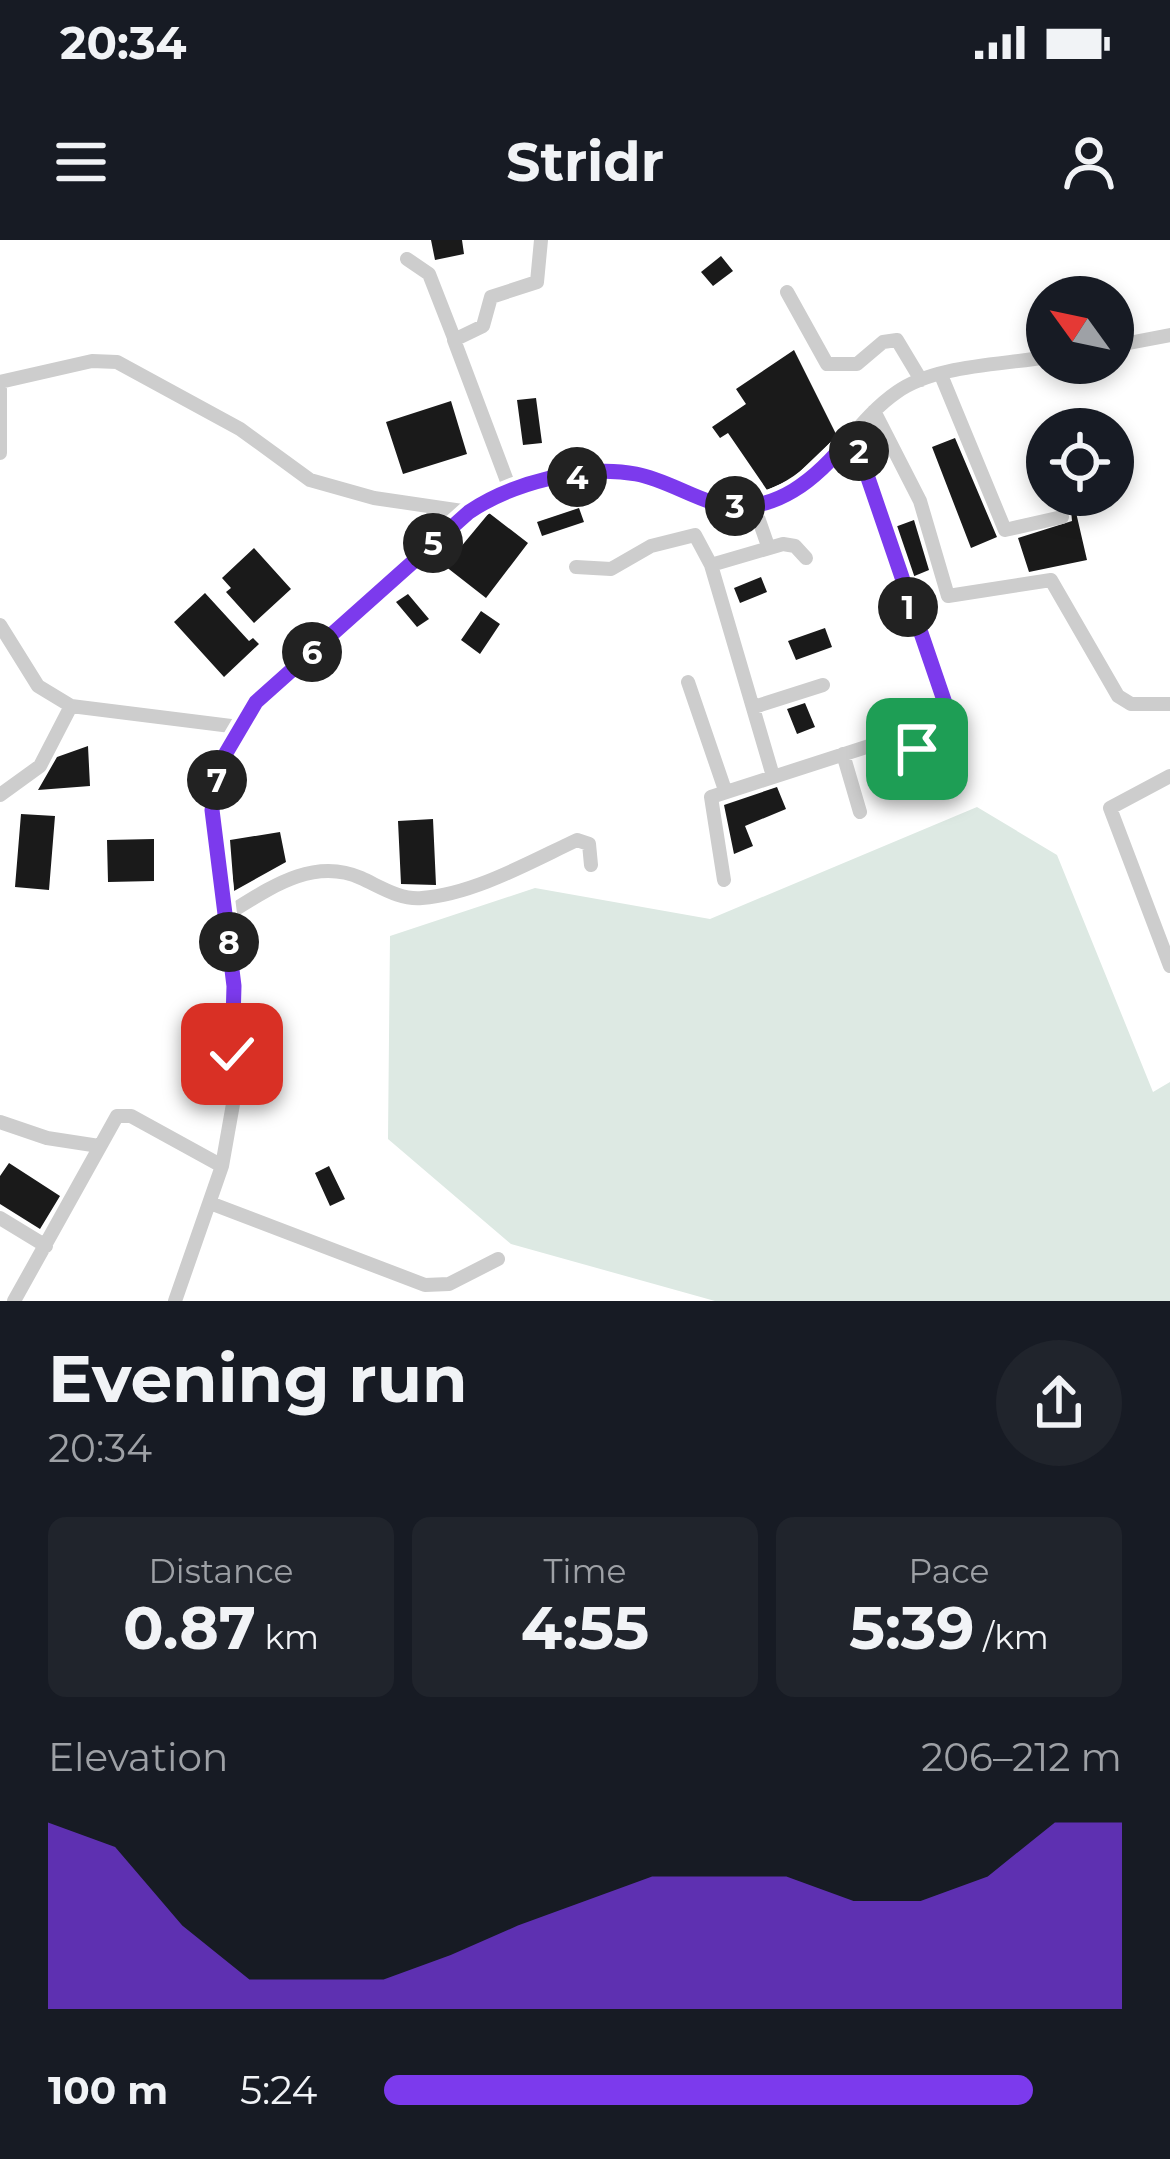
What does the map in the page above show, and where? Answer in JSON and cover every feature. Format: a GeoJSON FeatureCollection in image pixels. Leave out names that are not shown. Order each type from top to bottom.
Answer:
{"type":"FeatureCollection","features":[{"type":"Feature","properties":{"kind":"street"},"geometry":{"type":"LineString","coordinates":[[454,338],[480,330],[491,297],[537,282],[542,240]]}},
{"type":"Feature","properties":{"kind":"street"},"geometry":{"type":"LineString","coordinates":[[407,259],[429,274],[511,489]]}},
{"type":"Feature","properties":{"kind":"street"},"geometry":{"type":"LineString","coordinates":[[787,292],[827,364],[857,364],[883,342],[897,340],[921,380]]}},
{"type":"Feature","properties":{"kind":"street"},"geometry":{"type":"LineString","coordinates":[[1134,342],[1170,335]]}},
{"type":"Feature","properties":{"kind":"street"},"geometry":{"type":"LineString","coordinates":[[175,1301],[222,1166],[232,1105],[234,986],[212,810],[220,771],[256,702],[469,512],[511,489],[627,473],[718,504],[754,506],[802,486],[874,411],[921,380],[1026,361]]}},
{"type":"Feature","properties":{"kind":"street"},"geometry":{"type":"LineString","coordinates":[[0,453],[0,386],[92,362],[117,362],[240,429],[310,480],[374,498],[469,512]]}},
{"type":"Feature","properties":{"kind":"street"},"geometry":{"type":"LineString","coordinates":[[940,375],[1005,530],[1062,517]]}},
{"type":"Feature","properties":{"kind":"street"},"geometry":{"type":"LineString","coordinates":[[874,411],[920,501],[948,596],[1051,580],[1118,696],[1131,704],[1170,704]]}},
{"type":"Feature","properties":{"kind":"street"},"geometry":{"type":"LineString","coordinates":[[724,880],[708,801],[725,790],[890,740],[910,748],[925,747],[939,732],[947,709],[853,434]]}},
{"type":"Feature","properties":{"kind":"street"},"geometry":{"type":"LineString","coordinates":[[754,506],[768,546]]}},
{"type":"Feature","properties":{"kind":"street"},"geometry":{"type":"LineString","coordinates":[[576,568],[611,569],[688,532],[695,535],[710,565],[773,776]]}},
{"type":"Feature","properties":{"kind":"street"},"geometry":{"type":"LineString","coordinates":[[710,565],[768,546],[795,546],[806,558]]}},
{"type":"Feature","properties":{"kind":"street"},"geometry":{"type":"LineString","coordinates":[[0,625],[38,686],[71,706],[239,728]]}},
{"type":"Feature","properties":{"kind":"street"},"geometry":{"type":"LineString","coordinates":[[688,682],[725,790]]}},
{"type":"Feature","properties":{"kind":"street"},"geometry":{"type":"LineString","coordinates":[[754,707],[823,685]]}},
{"type":"Feature","properties":{"kind":"street"},"geometry":{"type":"LineString","coordinates":[[0,795],[40,766],[71,706]]}},
{"type":"Feature","properties":{"kind":"street"},"geometry":{"type":"LineString","coordinates":[[843,754],[860,812]]}},
{"type":"Feature","properties":{"kind":"street"},"geometry":{"type":"LineString","coordinates":[[1170,776],[1110,808],[1170,967]]}},
{"type":"Feature","properties":{"kind":"street"},"geometry":{"type":"LineString","coordinates":[[226,915],[278,883],[311,872],[344,871],[417,899],[511,870],[577,840],[589,844],[591,865]]}},
{"type":"Feature","properties":{"kind":"street"},"geometry":{"type":"LineString","coordinates":[[14,1301],[111,1121],[124,1114],[222,1166]]}},
{"type":"Feature","properties":{"kind":"street"},"geometry":{"type":"LineString","coordinates":[[0,1121],[47,1138],[99,1147]]}},
{"type":"Feature","properties":{"kind":"street"},"geometry":{"type":"LineString","coordinates":[[210,1203],[425,1285],[449,1284],[498,1259]]}},
{"type":"Feature","properties":{"kind":"street"},"geometry":{"type":"LineString","coordinates":[[0,1218],[46,1246]]}},
{"type":"Feature","properties":{"kind":"shaded area"},"geometry":{"type":"Polygon","coordinates":[[[977,807],[1057,855],[1153,1092],[1170,1082],[1170,1301],[715,1301],[511,1244],[388,1139],[390,936],[535,888],[710,919],[977,807]]]}},
{"type":"Feature","properties":{"kind":"building"},"geometry":{"type":"Polygon","coordinates":[[[431,240],[462,240],[464,254],[435,260],[431,240]]]}},
{"type":"Feature","properties":{"kind":"building"},"geometry":{"type":"Polygon","coordinates":[[[721,256],[733,271],[713,286],[701,272],[721,256]]]}},
{"type":"Feature","properties":{"kind":"building"},"geometry":{"type":"Polygon","coordinates":[[[794,350],[837,436],[792,479],[767,490],[728,433],[720,438],[712,427],[746,404],[736,389],[794,350]]]}},
{"type":"Feature","properties":{"kind":"building"},"geometry":{"type":"Polygon","coordinates":[[[536,398],[542,443],[523,445],[517,400],[536,398]]]}},
{"type":"Feature","properties":{"kind":"building"},"geometry":{"type":"Polygon","coordinates":[[[451,401],[467,454],[403,474],[386,422],[451,401]]]}},
{"type":"Feature","properties":{"kind":"building"},"geometry":{"type":"Polygon","coordinates":[[[955,438],[997,537],[971,548],[932,447],[955,438]]]}},
{"type":"Feature","properties":{"kind":"building"},"geometry":{"type":"Polygon","coordinates":[[[579,508],[584,522],[542,536],[537,522],[579,508]]]}},
{"type":"Feature","properties":{"kind":"building"},"geometry":{"type":"Polygon","coordinates":[[[489,513],[528,543],[486,598],[445,566],[489,513]]]}},
{"type":"Feature","properties":{"kind":"building"},"geometry":{"type":"Polygon","coordinates":[[[1072,516],[1077,516],[1087,560],[1029,572],[1018,538],[1072,521],[1072,516]]]}},
{"type":"Feature","properties":{"kind":"building"},"geometry":{"type":"Polygon","coordinates":[[[914,520],[929,570],[912,577],[895,527],[914,520]]]}},
{"type":"Feature","properties":{"kind":"building"},"geometry":{"type":"Polygon","coordinates":[[[254,548],[291,589],[254,623],[226,592],[231,588],[222,578],[254,548]]]}},
{"type":"Feature","properties":{"kind":"building"},"geometry":{"type":"Polygon","coordinates":[[[761,577],[767,592],[740,603],[734,588],[761,577]]]}},
{"type":"Feature","properties":{"kind":"building"},"geometry":{"type":"Polygon","coordinates":[[[205,593],[249,641],[253,638],[259,644],[224,677],[174,622],[205,593]]]}},
{"type":"Feature","properties":{"kind":"building"},"geometry":{"type":"Polygon","coordinates":[[[408,594],[429,619],[417,627],[396,602],[408,594]]]}},
{"type":"Feature","properties":{"kind":"building"},"geometry":{"type":"Polygon","coordinates":[[[481,611],[500,624],[480,654],[461,640],[481,611]]]}},
{"type":"Feature","properties":{"kind":"building"},"geometry":{"type":"Polygon","coordinates":[[[825,628],[832,647],[796,660],[788,641],[825,628]]]}},
{"type":"Feature","properties":{"kind":"building"},"geometry":{"type":"Polygon","coordinates":[[[805,703],[815,727],[797,734],[787,709],[805,703]]]}},
{"type":"Feature","properties":{"kind":"building"},"geometry":{"type":"Polygon","coordinates":[[[88,746],[90,786],[38,790],[57,757],[88,746]]]}},
{"type":"Feature","properties":{"kind":"building"},"geometry":{"type":"Polygon","coordinates":[[[777,787],[786,809],[745,826],[753,846],[734,854],[724,805],[777,787]]]}},
{"type":"Feature","properties":{"kind":"building"},"geometry":{"type":"Polygon","coordinates":[[[21,814],[55,816],[49,890],[15,887],[21,814]]]}},
{"type":"Feature","properties":{"kind":"building"},"geometry":{"type":"Polygon","coordinates":[[[433,819],[436,885],[401,884],[398,821],[433,819]]]}},
{"type":"Feature","properties":{"kind":"building"},"geometry":{"type":"Polygon","coordinates":[[[280,832],[286,862],[234,891],[230,840],[280,832]]]}},
{"type":"Feature","properties":{"kind":"building"},"geometry":{"type":"Polygon","coordinates":[[[154,839],[154,881],[108,882],[107,840],[154,839]]]}},
{"type":"Feature","properties":{"kind":"building"},"geometry":{"type":"Polygon","coordinates":[[[9,1163],[60,1196],[40,1229],[0,1204],[0,1176],[9,1163]]]}},
{"type":"Feature","properties":{"kind":"building"},"geometry":{"type":"Polygon","coordinates":[[[329,1166],[345,1199],[330,1206],[315,1173],[329,1166]]]}},
{"type":"Feature","properties":{"kind":"route"},"geometry":{"type":"LineString","coordinates":[[232,1054],[234,986],[212,810],[226,753],[256,702],[469,512],[498,494],[534,482],[627,473],[718,504],[754,506],[788,495],[823,471],[853,434],[910,614],[947,709],[932,743],[917,749]]}}]}
